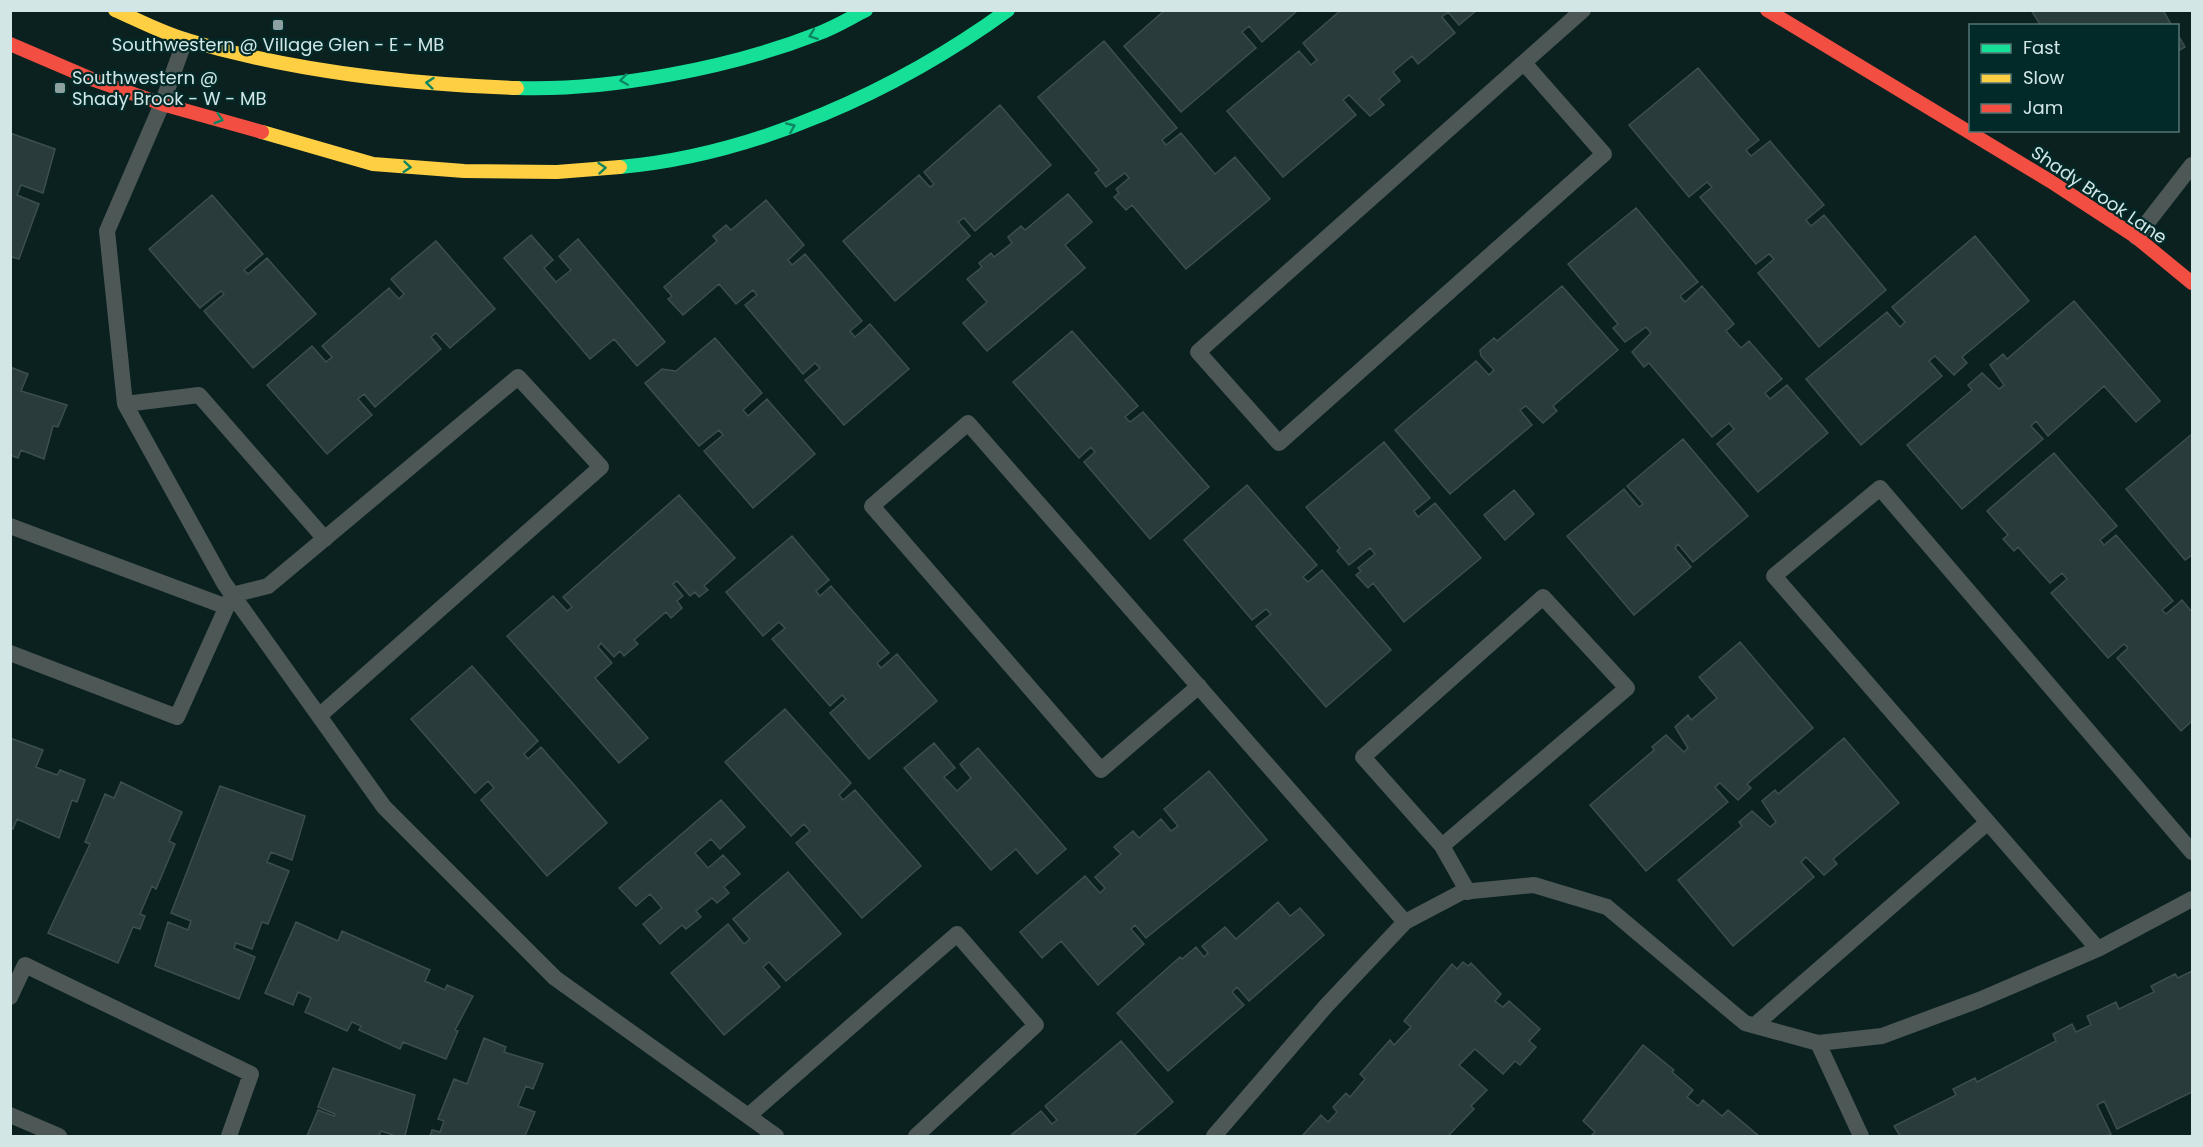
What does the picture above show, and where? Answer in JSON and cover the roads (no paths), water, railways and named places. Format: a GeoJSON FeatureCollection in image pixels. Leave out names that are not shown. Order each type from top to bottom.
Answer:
{"type":"FeatureCollection","features":[{"type":"Feature","properties":{"kind":"street"},"geometry":{"type":"LineString","coordinates":[[115,10],[185,40],[294,66],[383,79],[457,86],[557,89],[649,77],[738,60],[818,34],[866,10]]}},
{"type":"Feature","properties":{"kind":"street"},"geometry":{"type":"LineString","coordinates":[[10,44],[94,80],[162,104],[373,164],[464,171],[557,172],[663,163],[769,136],[886,86],[978,32],[1008,10]]}},
{"type":"Feature","properties":{"kind":"street","name":"Shady Brook Lane"},"geometry":{"type":"LineString","coordinates":[[1767,10],[2050,181],[2136,237],[2193,283]]}},
{"type":"Feature","properties":{"kind":"lane"},"geometry":{"type":"LineString","coordinates":[[1524,63],[1604,154],[1278,443],[1198,352],[1583,10]]}},
{"type":"Feature","properties":{"kind":"lane"},"geometry":{"type":"LineString","coordinates":[[185,40],[162,104],[107,231],[125,404],[230,601],[319,716],[384,807],[555,978],[776,1137]]}},
{"type":"Feature","properties":{"kind":"lane"},"geometry":{"type":"LineString","coordinates":[[2136,237],[2193,165]]}},
{"type":"Feature","properties":{"kind":"lane"},"geometry":{"type":"LineString","coordinates":[[10,526],[230,601],[268,586],[518,377],[601,467],[319,716]]}},
{"type":"Feature","properties":{"kind":"lane"},"geometry":{"type":"LineString","coordinates":[[125,404],[200,396],[325,539]]}},
{"type":"Feature","properties":{"kind":"lane"},"geometry":{"type":"LineString","coordinates":[[1198,686],[1101,770],[872,506],[968,423],[1405,922]]}},
{"type":"Feature","properties":{"kind":"lane"},"geometry":{"type":"LineString","coordinates":[[2098,949],[1774,576],[1880,488],[2193,852]]}},
{"type":"Feature","properties":{"kind":"lane"},"geometry":{"type":"LineString","coordinates":[[1442,846],[1627,688],[1543,597],[1363,757],[1442,846],[1468,892]]}},
{"type":"Feature","properties":{"kind":"lane"},"geometry":{"type":"LineString","coordinates":[[10,652],[177,717],[230,601]]}},
{"type":"Feature","properties":{"kind":"lane"},"geometry":{"type":"LineString","coordinates":[[1755,1025],[1988,822]]}},
{"type":"Feature","properties":{"kind":"lane"},"geometry":{"type":"LineString","coordinates":[[1214,1137],[1326,1006],[1405,922],[1462,892],[1534,885],[1607,907],[1745,1023],[1818,1043],[1882,1036],[1979,1000],[2098,949],[2193,899]]}},
{"type":"Feature","properties":{"kind":"lane"},"geometry":{"type":"LineString","coordinates":[[748,1116],[957,934],[1036,1025],[916,1137]]}},
{"type":"Feature","properties":{"kind":"lane"},"geometry":{"type":"LineString","coordinates":[[10,997],[25,965],[251,1074],[229,1137]]}},
{"type":"Feature","properties":{"kind":"lane"},"geometry":{"type":"LineString","coordinates":[[1818,1043],[1861,1137]]}},
{"type":"Feature","properties":{"kind":"lane"},"geometry":{"type":"LineString","coordinates":[[10,1115],[59,1137]]}},
{"type":"Feature","properties":{"kind":"place","name":"Southwestern @ Village Glen - E - MB"},"geometry":{"type":"Point","coordinates":[278,25]}},
{"type":"Feature","properties":{"kind":"place","name":"Southwestern @ Shady Brook - W - MB"},"geometry":{"type":"Point","coordinates":[60,88]}}]}
